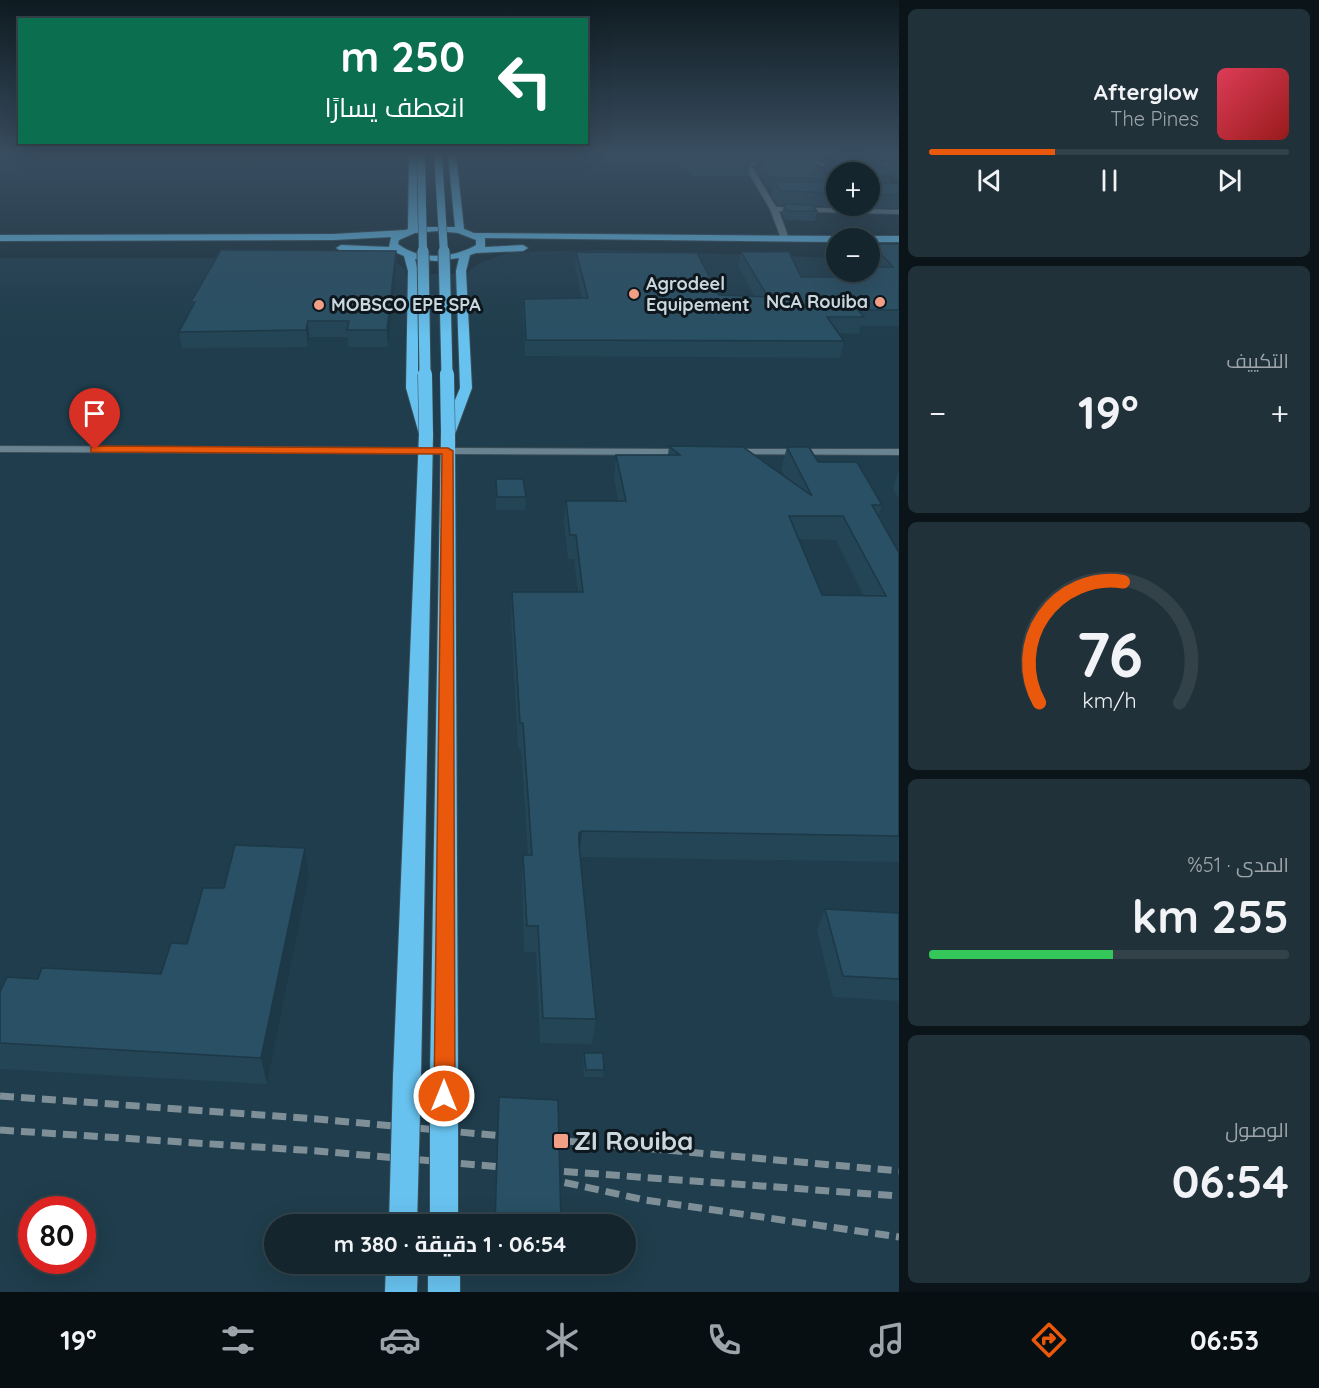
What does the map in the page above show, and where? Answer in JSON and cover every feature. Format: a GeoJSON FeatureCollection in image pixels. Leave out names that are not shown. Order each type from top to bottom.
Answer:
{"type":"FeatureCollection","features":[{"type":"Feature","properties":{"kind":"highway"},"geometry":{"type":"LineString","coordinates":[[409,232],[410,215]]}},
{"type":"Feature","properties":{"kind":"highway"},"geometry":{"type":"LineString","coordinates":[[403,1214],[426,442],[422,215]]}},
{"type":"Feature","properties":{"kind":"highway"},"geometry":{"type":"LineString","coordinates":[[443,215],[448,442],[444,1214]]}},
{"type":"Feature","properties":{"kind":"highway"},"geometry":{"type":"LineString","coordinates":[[458,215],[460,230]]}},
{"type":"Feature","properties":{"kind":"highway"},"geometry":{"type":"LineString","coordinates":[[0,238],[334,237],[436,228],[460,230],[476,235],[826,239]]}},
{"type":"Feature","properties":{"kind":"highway"},"geometry":{"type":"LineString","coordinates":[[409,232],[393,241],[413,262],[412,388],[426,442]]}},
{"type":"Feature","properties":{"kind":"highway"},"geometry":{"type":"LineString","coordinates":[[448,442],[466,388],[461,271],[471,252],[482,243],[476,235]]}},
{"type":"Feature","properties":{"kind":"highway"},"geometry":{"type":"LineString","coordinates":[[880,239],[899,239]]}},
{"type":"Feature","properties":{"kind":"highway"},"geometry":{"type":"LineString","coordinates":[[0,247],[256,247],[404,252],[431,258],[471,252],[534,248]]}},
{"type":"Feature","properties":{"kind":"highway"},"geometry":{"type":"LineString","coordinates":[[597,247],[826,247]]}},
{"type":"Feature","properties":{"kind":"highway"},"geometry":{"type":"LineString","coordinates":[[880,247],[899,247]]}},
{"type":"Feature","properties":{"kind":"highway"},"geometry":{"type":"LineString","coordinates":[[401,1292],[402,1274]]}},
{"type":"Feature","properties":{"kind":"highway"},"geometry":{"type":"LineString","coordinates":[[444,1274],[444,1292]]}},
{"type":"Feature","properties":{"kind":"street"},"geometry":{"type":"LineString","coordinates":[[776,215],[785,239]]}},
{"type":"Feature","properties":{"kind":"street"},"geometry":{"type":"LineString","coordinates":[[0,449],[448,442],[697,452]]}},
{"type":"Feature","properties":{"kind":"street"},"geometry":{"type":"LineString","coordinates":[[721,452],[899,452]]}},
{"type":"Feature","properties":{"kind":"shaded area"},"geometry":{"type":"Polygon","coordinates":[[[608,250],[826,258],[826,282],[880,282],[880,259],[899,259],[899,1292],[0,1292],[0,258],[322,258],[399,264],[405,269],[405,274],[465,274],[480,263],[510,252],[608,250]]]}},
{"type":"Feature","properties":{"kind":"building"},"geometry":{"type":"Polygon","coordinates":[[[880,244],[899,244],[899,310],[858,310],[864,317],[827,317],[844,341],[526,340],[524,299],[588,298],[576,252],[697,253],[719,295],[768,297],[741,252],[789,252],[801,277],[826,277],[826,282],[880,282],[880,267],[893,267],[880,253],[880,244]]]}},
{"type":"Feature","properties":{"kind":"building"},"geometry":{"type":"Polygon","coordinates":[[[221,250],[396,251],[387,330],[347,330],[349,321],[308,321],[306,330],[179,332],[195,302],[191,302],[221,250]]]}},
{"type":"Feature","properties":{"kind":"building"},"geometry":{"type":"Polygon","coordinates":[[[669,446],[743,447],[812,496],[787,447],[809,447],[818,462],[857,462],[882,505],[872,505],[899,553],[899,836],[582,831],[579,833],[579,845],[596,1019],[543,1018],[538,926],[527,926],[523,855],[532,855],[523,723],[520,723],[512,592],[583,592],[576,535],[570,535],[566,501],[626,501],[616,455],[680,455],[669,446]],[[789,516],[822,595],[886,596],[843,516],[789,516]]]}},
{"type":"Feature","properties":{"kind":"building"},"geometry":{"type":"Polygon","coordinates":[[[496,479],[523,479],[526,497],[497,497],[496,479]]]}},
{"type":"Feature","properties":{"kind":"building"},"geometry":{"type":"Polygon","coordinates":[[[235,845],[305,848],[261,1058],[0,1043],[0,992],[7,977],[38,979],[42,968],[161,974],[171,943],[187,944],[203,888],[224,888],[235,845]]]}},
{"type":"Feature","properties":{"kind":"building"},"geometry":{"type":"Polygon","coordinates":[[[825,909],[899,913],[899,979],[843,976],[825,909]]]}},
{"type":"Feature","properties":{"kind":"building"},"geometry":{"type":"Polygon","coordinates":[[[584,1053],[603,1053],[604,1070],[586,1070],[584,1053]]]}},
{"type":"Feature","properties":{"kind":"building"},"geometry":{"type":"Polygon","coordinates":[[[499,1097],[558,1100],[561,1214],[495,1214],[499,1097]]]}},
{"type":"Feature","properties":{"kind":"railway"},"geometry":{"type":"LineString","coordinates":[[0,1096],[317,1119],[514,1137]]}},
{"type":"Feature","properties":{"kind":"railway"},"geometry":{"type":"LineString","coordinates":[[0,1130],[317,1151],[513,1168]]}},
{"type":"Feature","properties":{"kind":"railway"},"geometry":{"type":"LineString","coordinates":[[543,1139],[899,1171]]}},
{"type":"Feature","properties":{"kind":"railway"},"geometry":{"type":"LineString","coordinates":[[543,1170],[899,1196]]}},
{"type":"Feature","properties":{"kind":"railway"},"geometry":{"type":"LineString","coordinates":[[544,1178],[645,1200],[899,1237]]}},
{"type":"Feature","properties":{"kind":"place","name":"Agrodeel Equipement"},"geometry":{"type":"Point","coordinates":[634,294]}},
{"type":"Feature","properties":{"kind":"place","name":"NCA Rouiba"},"geometry":{"type":"Point","coordinates":[880,302]}},
{"type":"Feature","properties":{"kind":"place","name":"MOBSCO EPE SPA"},"geometry":{"type":"Point","coordinates":[319,305]}},
{"type":"Feature","properties":{"kind":"place","name":"ZI Rouiba"},"geometry":{"type":"Point","coordinates":[561,1141]}},
{"type":"Feature","properties":{"kind":"route"},"geometry":{"type":"LineString","coordinates":[[95,450],[448,451],[444,1096]]}}]}
